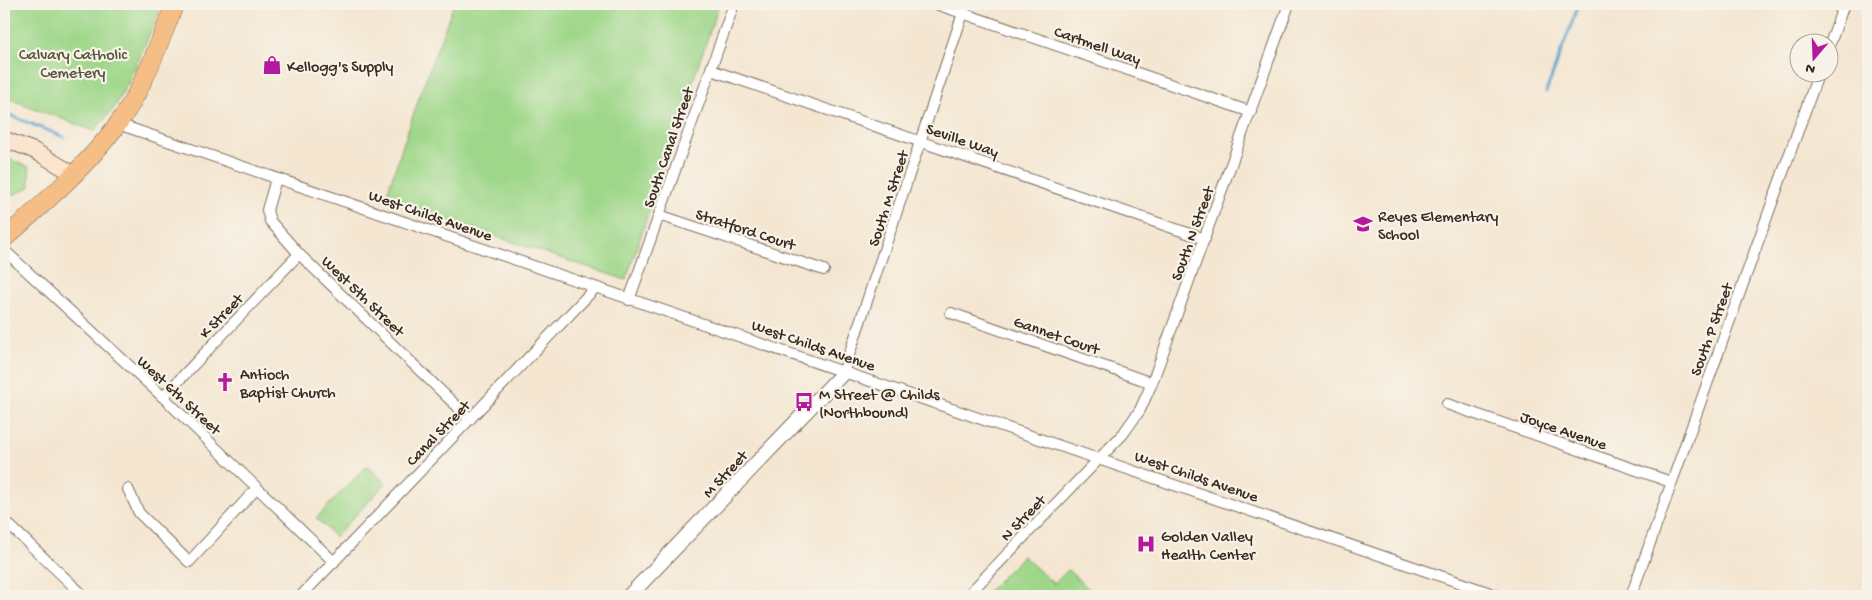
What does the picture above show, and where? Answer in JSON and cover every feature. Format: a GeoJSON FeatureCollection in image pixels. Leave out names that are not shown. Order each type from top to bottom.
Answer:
{"type":"FeatureCollection","features":[{"type":"Feature","properties":{"kind":"highway"},"geometry":{"type":"LineString","coordinates":[[4,239],[75,175],[118,124],[137,91],[175,4]]}},
{"type":"Feature","properties":{"kind":"main road"},"geometry":{"type":"LineString","coordinates":[[4,139],[34,151],[75,175]]}},
{"type":"Feature","properties":{"kind":"street","name":"South Canal Street"},"geometry":{"type":"LineString","coordinates":[[629,300],[734,4]]}},
{"type":"Feature","properties":{"kind":"street","name":"Cartmell Way"},"geometry":{"type":"LineString","coordinates":[[936,4],[964,8],[1250,112]]}},
{"type":"Feature","properties":{"kind":"street","name":"South N Street"},"geometry":{"type":"LineString","coordinates":[[1099,460],[1132,423],[1152,383],[1289,4]]}},
{"type":"Feature","properties":{"kind":"street"},"geometry":{"type":"LineString","coordinates":[[1834,32],[1844,4]]}},
{"type":"Feature","properties":{"kind":"street","name":"South M Street"},"geometry":{"type":"LineString","coordinates":[[844,373],[964,8]]}},
{"type":"Feature","properties":{"kind":"street","name":"Seville Way"},"geometry":{"type":"LineString","coordinates":[[711,70],[921,140],[1205,239]]}},
{"type":"Feature","properties":{"kind":"street","name":"South P Street"},"geometry":{"type":"LineString","coordinates":[[1631,596],[1815,82]]}},
{"type":"Feature","properties":{"kind":"street","name":"West Childs Avenue"},"geometry":{"type":"LineString","coordinates":[[118,124],[1500,596]]}},
{"type":"Feature","properties":{"kind":"street","name":"West 5th Street"},"geometry":{"type":"LineString","coordinates":[[276,179],[267,210],[270,221],[299,254],[470,419]]}},
{"type":"Feature","properties":{"kind":"street","name":"Stratford Court"},"geometry":{"type":"LineString","coordinates":[[659,215],[824,270]]}},
{"type":"Feature","properties":{"kind":"street","name":"West 6th Street"},"geometry":{"type":"LineString","coordinates":[[4,250],[162,397],[334,562]]}},
{"type":"Feature","properties":{"kind":"street","name":"K Street"},"geometry":{"type":"LineString","coordinates":[[162,397],[299,254]]}},
{"type":"Feature","properties":{"kind":"street","name":"Canal Street"},"geometry":{"type":"LineString","coordinates":[[301,596],[595,288]]}},
{"type":"Feature","properties":{"kind":"street","name":"Gannet Court"},"geometry":{"type":"LineString","coordinates":[[951,313],[1152,383]]}},
{"type":"Feature","properties":{"kind":"street","name":"M Street"},"geometry":{"type":"LineString","coordinates":[[630,596],[844,373]]}},
{"type":"Feature","properties":{"kind":"street","name":"Joyce Avenue"},"geometry":{"type":"LineString","coordinates":[[1447,404],[1672,482]]}},
{"type":"Feature","properties":{"kind":"street","name":"N Street"},"geometry":{"type":"LineString","coordinates":[[967,596],[1099,460]]}},
{"type":"Feature","properties":{"kind":"street"},"geometry":{"type":"LineString","coordinates":[[128,489],[139,513],[189,562],[257,488]]}},
{"type":"Feature","properties":{"kind":"street"},"geometry":{"type":"LineString","coordinates":[[4,520],[84,596]]}},
{"type":"Feature","properties":{"kind":"green space","name":"Calvary Catholic Cemetery"},"geometry":{"type":"Polygon","coordinates":[[[4,4],[163,4],[129,81],[113,110],[94,131],[4,97],[4,4]]]}},
{"type":"Feature","properties":{"kind":"green space"},"geometry":{"type":"Polygon","coordinates":[[[454,4],[719,4],[626,280],[385,199],[422,89],[454,4]]]}},
{"type":"Feature","properties":{"kind":"green space"},"geometry":{"type":"Polygon","coordinates":[[[4,157],[29,167],[30,187],[4,199],[4,157]]]}},
{"type":"Feature","properties":{"kind":"green space"},"geometry":{"type":"Polygon","coordinates":[[[367,466],[386,483],[335,537],[316,518],[367,466]]]}},
{"type":"Feature","properties":{"kind":"green space"},"geometry":{"type":"Polygon","coordinates":[[[1023,556],[1054,584],[1068,570],[1095,595],[983,596],[1023,556]]]}},
{"type":"Feature","properties":{"kind":"waterway"},"geometry":{"type":"LineString","coordinates":[[1546,92],[1579,4]]}},
{"type":"Feature","properties":{"kind":"waterway"},"geometry":{"type":"LineString","coordinates":[[4,113],[64,137]]}},
{"type":"Feature","properties":{"kind":"place","name":"Kellogg's Supply"},"geometry":{"type":"Point","coordinates":[272,65]}},
{"type":"Feature","properties":{"kind":"place","name":"Reyes Elementary School"},"geometry":{"type":"Point","coordinates":[1363,224]}},
{"type":"Feature","properties":{"kind":"place","name":"Antioch Baptist Church"},"geometry":{"type":"Point","coordinates":[225,382]}},
{"type":"Feature","properties":{"kind":"place","name":"M Street @ Childs (Northbound)"},"geometry":{"type":"Point","coordinates":[804,402]}},
{"type":"Feature","properties":{"kind":"place","name":"Golden Valley Health Center"},"geometry":{"type":"Point","coordinates":[1146,544]}}]}
